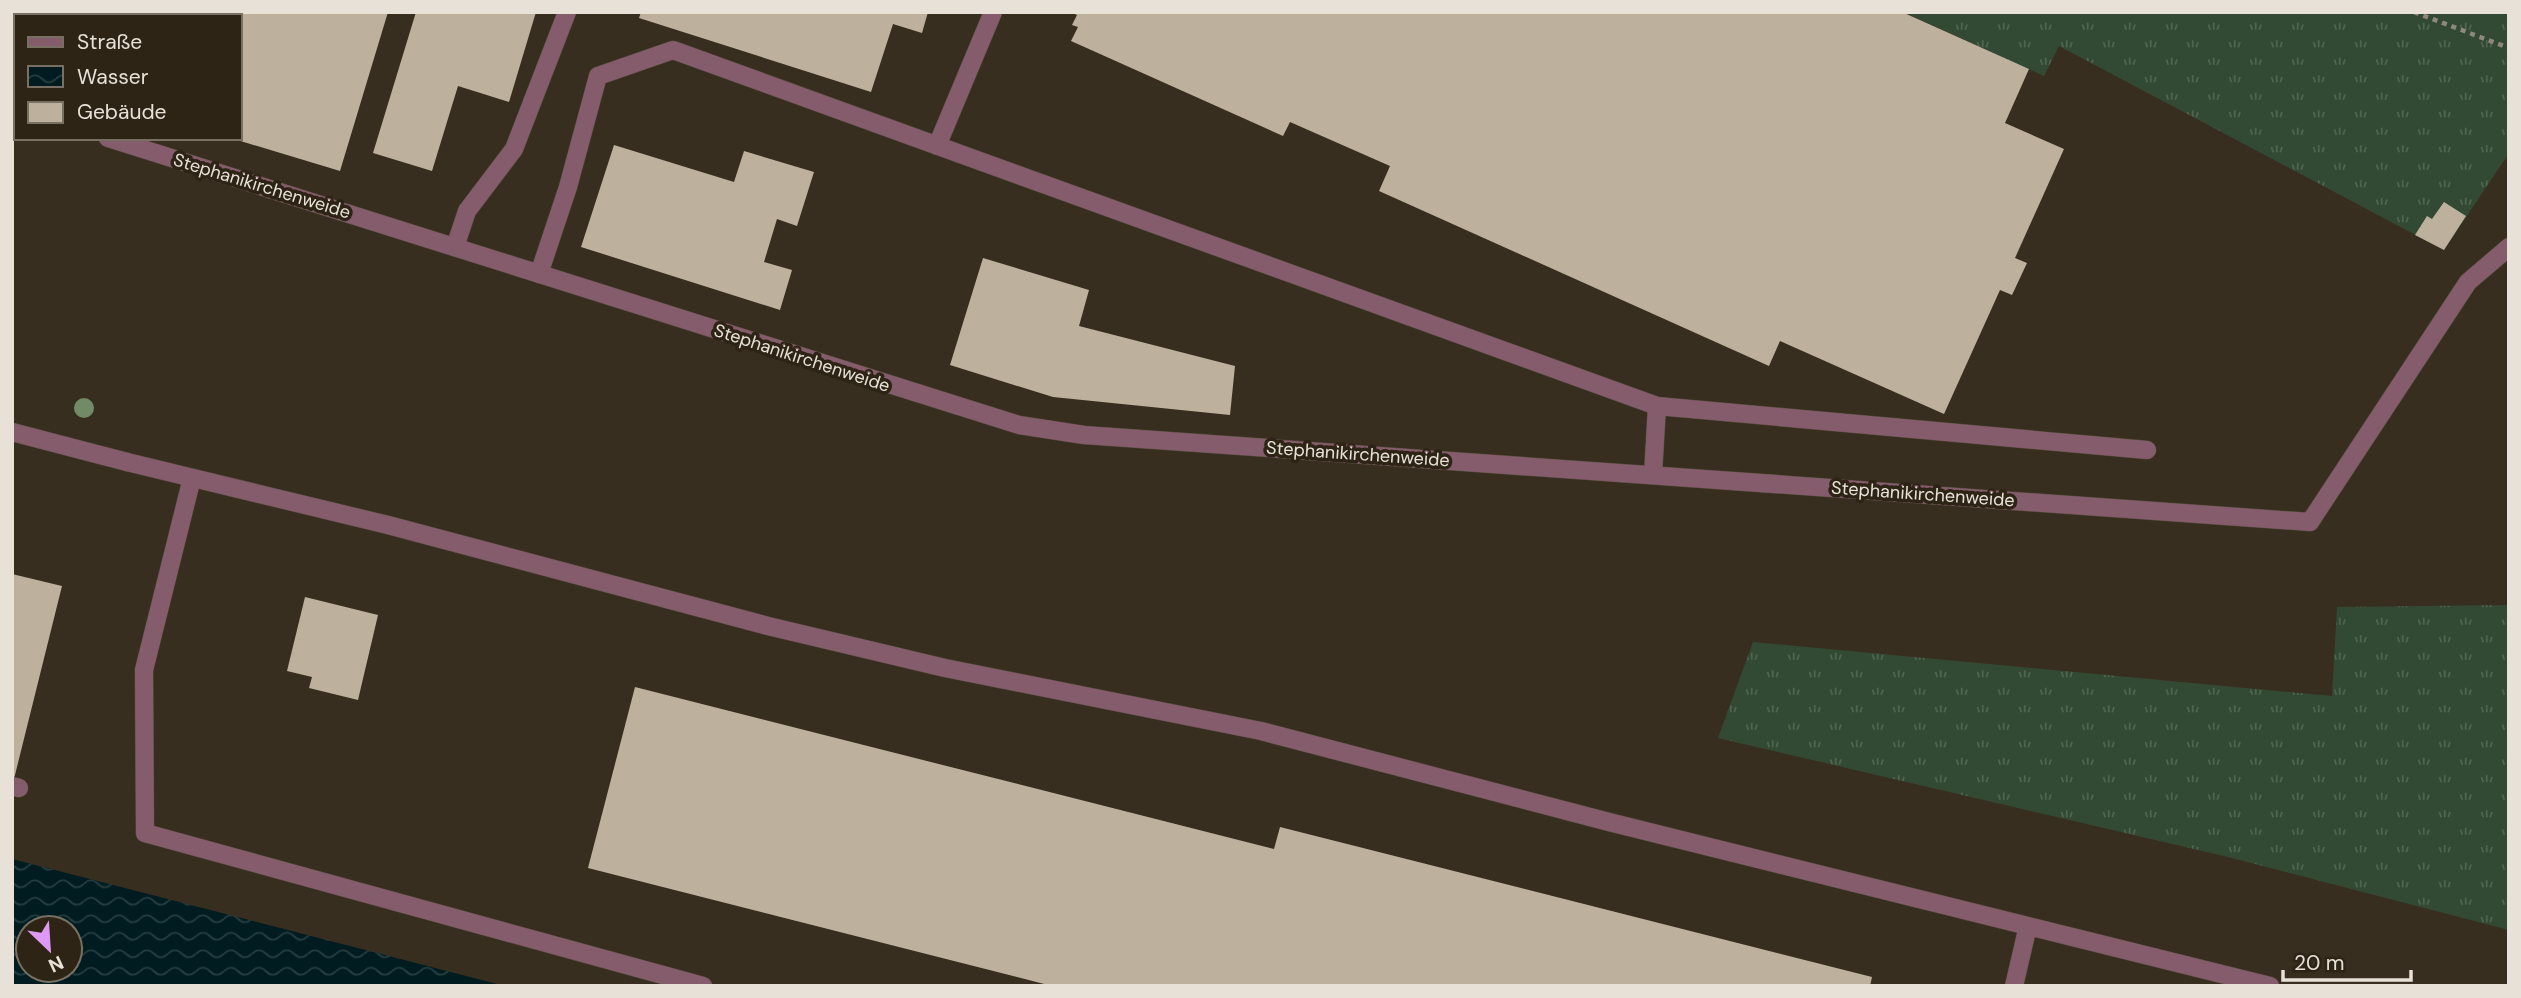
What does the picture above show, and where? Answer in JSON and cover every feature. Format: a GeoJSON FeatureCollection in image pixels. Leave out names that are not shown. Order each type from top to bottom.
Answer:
{"type":"FeatureCollection","features":[{"type":"Feature","properties":{"kind":"street"},"geometry":{"type":"LineString","coordinates":[[455,247],[467,211],[514,149],[567,12]]}},
{"type":"Feature","properties":{"kind":"street"},"geometry":{"type":"LineString","coordinates":[[937,146],[993,12]]}},
{"type":"Feature","properties":{"kind":"street"},"geometry":{"type":"LineString","coordinates":[[539,274],[568,187],[598,76],[673,50],[1657,406],[2147,450]]}},
{"type":"Feature","properties":{"kind":"street","name":"Stephanikirchenweide"},"geometry":{"type":"LineString","coordinates":[[114,140],[1019,425],[1084,435],[2310,522],[2468,282],[2509,247]]}},
{"type":"Feature","properties":{"kind":"street"},"geometry":{"type":"LineString","coordinates":[[1653,475],[1657,406]]}},
{"type":"Feature","properties":{"kind":"street"},"geometry":{"type":"LineString","coordinates":[[12,432],[401,528],[768,626],[945,668],[1261,731],[1609,822],[2270,986]]}},
{"type":"Feature","properties":{"kind":"street"},"geometry":{"type":"LineString","coordinates":[[192,478],[144,670],[145,833],[703,986]]}},
{"type":"Feature","properties":{"kind":"street"},"geometry":{"type":"LineString","coordinates":[[2014,986],[2028,926]]}},
{"type":"Feature","properties":{"kind":"path"},"geometry":{"type":"LineString","coordinates":[[2414,12],[2509,48]]}},
{"type":"Feature","properties":{"kind":"green space"},"geometry":{"type":"Polygon","coordinates":[[[1903,12],[2509,12],[2509,153],[2444,250],[2059,46],[2044,76],[1903,12]]]}},
{"type":"Feature","properties":{"kind":"green space"},"geometry":{"type":"Polygon","coordinates":[[[2509,605],[2509,930],[2224,856],[1718,738],[1753,642],[2332,696],[2337,607],[2509,605]]]}},
{"type":"Feature","properties":{"kind":"water"},"geometry":{"type":"Polygon","coordinates":[[[12,859],[505,986],[12,986],[12,859]]]}},
{"type":"Feature","properties":{"kind":"building"},"geometry":{"type":"Polygon","coordinates":[[[12,12],[388,12],[340,171],[237,140],[242,140],[242,14],[14,14],[12,72],[12,12]]]}},
{"type":"Feature","properties":{"kind":"building"},"geometry":{"type":"Polygon","coordinates":[[[416,12],[536,12],[509,102],[458,86],[432,171],[373,153],[416,12]]]}},
{"type":"Feature","properties":{"kind":"building"},"geometry":{"type":"Polygon","coordinates":[[[641,12],[928,12],[922,33],[893,24],[871,92],[639,18],[641,12]]]}},
{"type":"Feature","properties":{"kind":"building"},"geometry":{"type":"Polygon","coordinates":[[[1071,12],[1902,12],[2029,69],[2005,123],[2064,149],[2015,258],[2027,263],[2012,295],[2000,290],[1944,414],[1780,341],[1769,366],[1379,191],[1390,166],[1290,122],[1283,136],[1071,41],[1078,27],[1072,25],[1077,15],[1071,12]]]}},
{"type":"Feature","properties":{"kind":"building"},"geometry":{"type":"Polygon","coordinates":[[[614,145],[734,182],[744,151],[814,172],[797,226],[777,219],[764,262],[792,270],[780,310],[581,247],[614,145]]]}},
{"type":"Feature","properties":{"kind":"building"},"geometry":{"type":"Polygon","coordinates":[[[2444,202],[2466,216],[2444,250],[2415,235],[2427,216],[2432,219],[2444,202]]]}},
{"type":"Feature","properties":{"kind":"building"},"geometry":{"type":"Polygon","coordinates":[[[983,258],[1089,290],[1079,326],[1235,366],[1230,415],[1053,397],[950,365],[983,258]]]}},
{"type":"Feature","properties":{"kind":"building"},"geometry":{"type":"Polygon","coordinates":[[[12,574],[62,586],[13,783],[12,782],[12,574]]]}},
{"type":"Feature","properties":{"kind":"building"},"geometry":{"type":"Polygon","coordinates":[[[305,597],[378,615],[358,700],[309,688],[312,677],[287,671],[305,597]]]}},
{"type":"Feature","properties":{"kind":"building"},"geometry":{"type":"Polygon","coordinates":[[[635,687],[1274,849],[1280,827],[1872,977],[1870,986],[1052,986],[588,868],[635,687]]]}}]}
